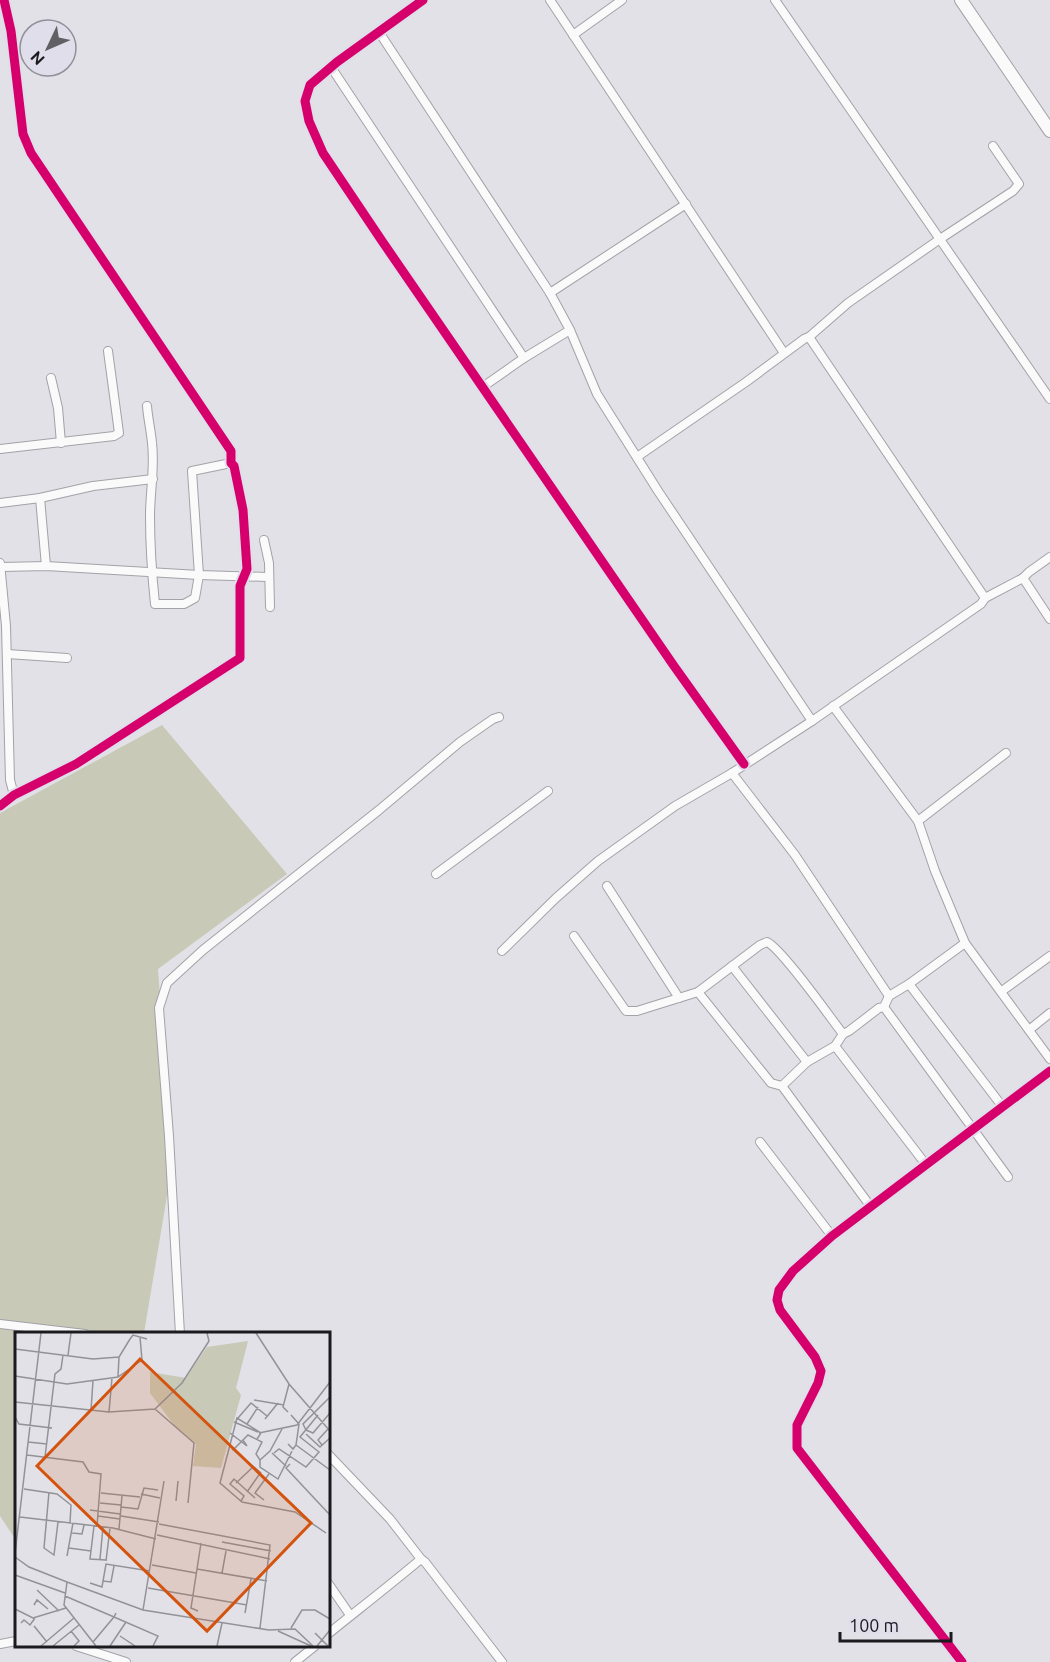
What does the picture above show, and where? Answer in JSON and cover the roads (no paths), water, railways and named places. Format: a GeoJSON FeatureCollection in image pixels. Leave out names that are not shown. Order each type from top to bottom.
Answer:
{"type":"FeatureCollection","features":[{"type":"Feature","properties":{"kind":"street"},"geometry":{"type":"LineString","coordinates":[[0,806],[14,795],[76,765],[240,658],[240,586],[247,569],[243,510],[234,466],[231,463],[231,451],[32,153],[23,134],[10,36],[12,31],[4,0]]}},
{"type":"Feature","properties":{"kind":"street"},"geometry":{"type":"LineString","coordinates":[[423,0],[310,85],[305,101],[309,121],[323,153],[674,666],[744,764]]}},
{"type":"Feature","properties":{"kind":"street"},"geometry":{"type":"LineString","coordinates":[[550,0],[784,353]]}},
{"type":"Feature","properties":{"kind":"street"},"geometry":{"type":"LineString","coordinates":[[573,35],[622,0]]}},
{"type":"Feature","properties":{"kind":"street"},"geometry":{"type":"LineString","coordinates":[[775,0],[1050,399]]}},
{"type":"Feature","properties":{"kind":"street"},"geometry":{"type":"LineString","coordinates":[[961,0],[1050,131]]}},
{"type":"Feature","properties":{"kind":"street"},"geometry":{"type":"LineString","coordinates":[[380,32],[550,293],[570,330],[597,394],[812,721]]}},
{"type":"Feature","properties":{"kind":"street"},"geometry":{"type":"LineString","coordinates":[[331,67],[524,358]]}},
{"type":"Feature","properties":{"kind":"street"},"geometry":{"type":"LineString","coordinates":[[637,457],[809,337],[848,303],[1013,191],[1019,184],[993,146]]}},
{"type":"Feature","properties":{"kind":"street"},"geometry":{"type":"LineString","coordinates":[[550,293],[686,204]]}},
{"type":"Feature","properties":{"kind":"street"},"geometry":{"type":"LineString","coordinates":[[484,386],[570,330]]}},
{"type":"Feature","properties":{"kind":"street"},"geometry":{"type":"LineString","coordinates":[[809,337],[986,598]]}},
{"type":"Feature","properties":{"kind":"street"},"geometry":{"type":"LineString","coordinates":[[0,449],[114,436],[118,433],[108,351]]}},
{"type":"Feature","properties":{"kind":"street"},"geometry":{"type":"LineString","coordinates":[[51,378],[58,408],[61,443]]}},
{"type":"Feature","properties":{"kind":"street"},"geometry":{"type":"LineString","coordinates":[[147,406],[152,441],[153,479],[150,514],[155,604],[192,602],[197,593],[199,576],[192,471],[231,463]]}},
{"type":"Feature","properties":{"kind":"street"},"geometry":{"type":"LineString","coordinates":[[0,503],[40,498],[93,486],[153,479]]}},
{"type":"Feature","properties":{"kind":"street"},"geometry":{"type":"LineString","coordinates":[[40,498],[46,566]]}},
{"type":"Feature","properties":{"kind":"street"},"geometry":{"type":"LineString","coordinates":[[264,540],[269,563],[270,607]]}},
{"type":"Feature","properties":{"kind":"street"},"geometry":{"type":"LineString","coordinates":[[501,951],[598,861],[675,806],[732,773],[812,721],[981,604],[986,598],[1023,578],[1050,557]]}},
{"type":"Feature","properties":{"kind":"street"},"geometry":{"type":"LineString","coordinates":[[14,795],[10,780],[7,654],[1,565],[199,576],[268,577]]}},
{"type":"Feature","properties":{"kind":"street"},"geometry":{"type":"LineString","coordinates":[[1023,578],[1050,619]]}},
{"type":"Feature","properties":{"kind":"street"},"geometry":{"type":"LineString","coordinates":[[7,654],[67,658]]}},
{"type":"Feature","properties":{"kind":"street"},"geometry":{"type":"LineString","coordinates":[[833,706],[918,820],[935,872],[965,943],[1050,1059]]}},
{"type":"Feature","properties":{"kind":"street"},"geometry":{"type":"LineString","coordinates":[[180,1332],[159,1008],[166,983],[203,950],[370,817],[452,748],[499,717]]}},
{"type":"Feature","properties":{"kind":"street"},"geometry":{"type":"LineString","coordinates":[[918,820],[1006,753]]}},
{"type":"Feature","properties":{"kind":"street"},"geometry":{"type":"LineString","coordinates":[[0,755],[10,754]]}},
{"type":"Feature","properties":{"kind":"street"},"geometry":{"type":"LineString","coordinates":[[732,773],[795,855],[890,996]]}},
{"type":"Feature","properties":{"kind":"street"},"geometry":{"type":"LineString","coordinates":[[436,874],[548,790]]}},
{"type":"Feature","properties":{"kind":"street"},"geometry":{"type":"LineString","coordinates":[[607,886],[679,998]]}},
{"type":"Feature","properties":{"kind":"street"},"geometry":{"type":"LineString","coordinates":[[574,936],[626,1011],[637,1011],[698,992],[760,945],[770,943],[843,1034]]}},
{"type":"Feature","properties":{"kind":"street"},"geometry":{"type":"LineString","coordinates":[[782,1086],[807,1062],[835,1046],[843,1034],[884,1006],[890,996],[965,943]]}},
{"type":"Feature","properties":{"kind":"street"},"geometry":{"type":"LineString","coordinates":[[1002,992],[1050,956]]}},
{"type":"Feature","properties":{"kind":"street"},"geometry":{"type":"LineString","coordinates":[[732,966],[807,1062]]}},
{"type":"Feature","properties":{"kind":"street"},"geometry":{"type":"LineString","coordinates":[[909,984],[1002,1106]]}},
{"type":"Feature","properties":{"kind":"street"},"geometry":{"type":"LineString","coordinates":[[698,992],[771,1083],[782,1086],[871,1207]]}},
{"type":"Feature","properties":{"kind":"street"},"geometry":{"type":"LineString","coordinates":[[884,1006],[1008,1177]]}},
{"type":"Feature","properties":{"kind":"street"},"geometry":{"type":"LineString","coordinates":[[1029,1030],[1050,1013]]}},
{"type":"Feature","properties":{"kind":"street"},"geometry":{"type":"LineString","coordinates":[[835,1046],[927,1166]]}},
{"type":"Feature","properties":{"kind":"street"},"geometry":{"type":"LineString","coordinates":[[961,1661],[798,1448],[797,1425],[818,1383],[820,1371],[815,1357],[780,1310],[777,1300],[779,1290],[793,1270],[832,1236],[1050,1071]]}},
{"type":"Feature","properties":{"kind":"street"},"geometry":{"type":"LineString","coordinates":[[760,1142],[832,1236]]}},
{"type":"Feature","properties":{"kind":"street"},"geometry":{"type":"LineString","coordinates":[[0,1324],[68,1332]]}},
{"type":"Feature","properties":{"kind":"street"},"geometry":{"type":"LineString","coordinates":[[330,1457],[390,1519],[501,1662]]}},
{"type":"Feature","properties":{"kind":"street"},"geometry":{"type":"LineString","coordinates":[[330,1632],[421,1559]]}},
{"type":"Feature","properties":{"kind":"street"},"geometry":{"type":"LineString","coordinates":[[330,1586],[350,1615]]}},
{"type":"Feature","properties":{"kind":"street"},"geometry":{"type":"LineString","coordinates":[[0,1644],[15,1641]]}},
{"type":"Feature","properties":{"kind":"street"},"geometry":{"type":"LineString","coordinates":[[79,1647],[126,1662]]}},
{"type":"Feature","properties":{"kind":"street"},"geometry":{"type":"LineString","coordinates":[[295,1662],[314,1647]]}}]}
